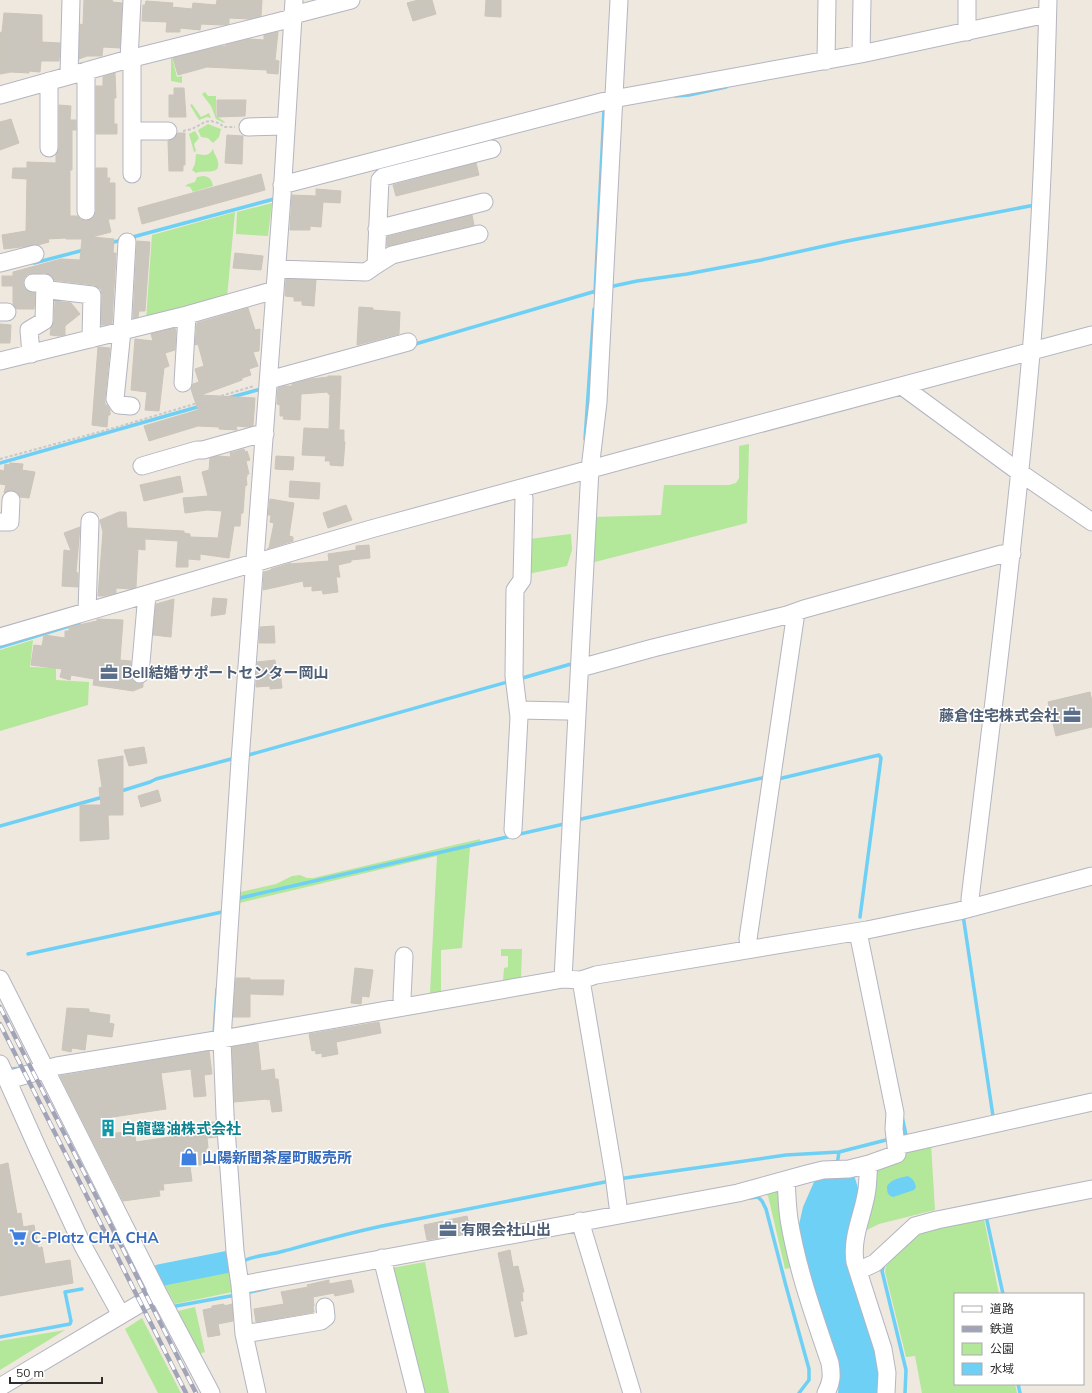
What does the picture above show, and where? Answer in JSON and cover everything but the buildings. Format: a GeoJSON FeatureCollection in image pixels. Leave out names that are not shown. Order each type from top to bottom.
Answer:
{"type":"FeatureCollection","features":[{"type":"Feature","properties":{"kind":"street"},"geometry":{"type":"LineString","coordinates":[[69,72],[71,0]]}},
{"type":"Feature","properties":{"kind":"street"},"geometry":{"type":"LineString","coordinates":[[132,0],[130,56],[132,174]]}},
{"type":"Feature","properties":{"kind":"street"},"geometry":{"type":"LineString","coordinates":[[0,95],[50,81],[69,72],[86,71],[130,56],[289,14],[351,0]]}},
{"type":"Feature","properties":{"kind":"street"},"geometry":{"type":"LineString","coordinates":[[563,979],[590,469],[598,402],[619,0]]}},
{"type":"Feature","properties":{"kind":"street"},"geometry":{"type":"LineString","coordinates":[[826,0],[826,61]]}},
{"type":"Feature","properties":{"kind":"street"},"geometry":{"type":"LineString","coordinates":[[861,54],[862,0]]}},
{"type":"Feature","properties":{"kind":"street"},"geometry":{"type":"LineString","coordinates":[[967,32],[968,0]]}},
{"type":"Feature","properties":{"kind":"street"},"geometry":{"type":"LineString","coordinates":[[282,191],[613,99],[861,54],[967,32],[1045,11],[1042,183],[1031,352],[1019,472],[1007,554],[967,907]]}},
{"type":"Feature","properties":{"kind":"street"},"geometry":{"type":"LineString","coordinates":[[257,1393],[244,1334],[235,1243],[225,1115],[222,1039],[240,758],[255,563],[260,435],[266,384],[270,291],[276,269],[282,191],[282,126],[289,14]]}},
{"type":"Feature","properties":{"kind":"street"},"geometry":{"type":"LineString","coordinates":[[86,71],[86,211]]}},
{"type":"Feature","properties":{"kind":"street"},"geometry":{"type":"LineString","coordinates":[[49,148],[50,81]]}},
{"type":"Feature","properties":{"kind":"street"},"geometry":{"type":"LineString","coordinates":[[248,127],[282,126]]}},
{"type":"Feature","properties":{"kind":"street"},"geometry":{"type":"LineString","coordinates":[[132,131],[168,131]]}},
{"type":"Feature","properties":{"kind":"street"},"geometry":{"type":"LineString","coordinates":[[376,265],[380,180],[383,177],[492,149]]}},
{"type":"Feature","properties":{"kind":"street"},"geometry":{"type":"LineString","coordinates":[[378,229],[484,202]]}},
{"type":"Feature","properties":{"kind":"street"},"geometry":{"type":"LineString","coordinates":[[276,269],[366,272],[392,255],[479,234]]}},
{"type":"Feature","properties":{"kind":"street"},"geometry":{"type":"LineString","coordinates":[[127,242],[122,332],[116,399],[119,405],[131,406]]}},
{"type":"Feature","properties":{"kind":"street"},"geometry":{"type":"LineString","coordinates":[[0,262],[35,254]]}},
{"type":"Feature","properties":{"kind":"street"},"geometry":{"type":"LineString","coordinates":[[31,354],[29,330],[44,321],[45,283],[34,283]]}},
{"type":"Feature","properties":{"kind":"street"},"geometry":{"type":"LineString","coordinates":[[50,290],[92,295],[91,339]]}},
{"type":"Feature","properties":{"kind":"street"},"geometry":{"type":"LineString","coordinates":[[0,361],[122,332],[270,291]]}},
{"type":"Feature","properties":{"kind":"street"},"geometry":{"type":"LineString","coordinates":[[183,384],[187,315]]}},
{"type":"Feature","properties":{"kind":"street"},"geometry":{"type":"LineString","coordinates":[[0,637],[87,611],[147,599],[255,563],[523,493],[590,469],[1092,335]]}},
{"type":"Feature","properties":{"kind":"street"},"geometry":{"type":"LineString","coordinates":[[266,384],[408,342]]}},
{"type":"Feature","properties":{"kind":"street"},"geometry":{"type":"LineString","coordinates":[[902,386],[1019,472],[1092,522]]}},
{"type":"Feature","properties":{"kind":"street"},"geometry":{"type":"LineString","coordinates":[[142,466],[197,450],[203,450],[260,435]]}},
{"type":"Feature","properties":{"kind":"street"},"geometry":{"type":"LineString","coordinates":[[513,830],[519,717],[515,680],[515,590],[522,580],[523,493]]}},
{"type":"Feature","properties":{"kind":"street"},"geometry":{"type":"LineString","coordinates":[[0,522],[10,522],[11,500]]}},
{"type":"Feature","properties":{"kind":"street"},"geometry":{"type":"LineString","coordinates":[[87,611],[90,521]]}},
{"type":"Feature","properties":{"kind":"street"},"geometry":{"type":"LineString","coordinates":[[580,668],[796,612],[1007,554]]}},
{"type":"Feature","properties":{"kind":"street"},"geometry":{"type":"LineString","coordinates":[[140,674],[147,599]]}},
{"type":"Feature","properties":{"kind":"street"},"geometry":{"type":"LineString","coordinates":[[749,945],[796,612]]}},
{"type":"Feature","properties":{"kind":"street"},"geometry":{"type":"LineString","coordinates":[[518,710],[566,711]]}},
{"type":"Feature","properties":{"kind":"street"},"geometry":{"type":"LineString","coordinates":[[121,1315],[83,1246],[3,1074],[42,1071],[57,1066],[222,1039],[403,1003],[563,979],[585,979],[749,945],[862,931],[1092,876]]}},
{"type":"Feature","properties":{"kind":"street"},"geometry":{"type":"LineString","coordinates":[[240,1285],[384,1263],[581,1225],[619,1214],[738,1193],[823,1170],[850,1169],[897,1154],[895,1140],[895,1113],[862,931]]}},
{"type":"Feature","properties":{"kind":"street"},"geometry":{"type":"LineString","coordinates":[[403,1003],[404,956]]}},
{"type":"Feature","properties":{"kind":"street"},"geometry":{"type":"LineString","coordinates":[[0,979],[42,1071],[211,1393]]}},
{"type":"Feature","properties":{"kind":"street"},"geometry":{"type":"LineString","coordinates":[[585,979],[619,1214]]}},
{"type":"Feature","properties":{"kind":"street"},"geometry":{"type":"LineString","coordinates":[[895,1140],[1092,1102]]}},
{"type":"Feature","properties":{"kind":"street"},"geometry":{"type":"LineString","coordinates":[[869,1164],[867,1189],[854,1241],[853,1252],[883,1349],[887,1374],[886,1393]]}},
{"type":"Feature","properties":{"kind":"street"},"geometry":{"type":"LineString","coordinates":[[786,1180],[788,1217],[794,1245],[804,1285],[830,1363],[832,1375],[831,1384],[826,1393]]}},
{"type":"Feature","properties":{"kind":"street"},"geometry":{"type":"LineString","coordinates":[[858,1271],[876,1263],[915,1226],[937,1220],[1092,1189]]}},
{"type":"Feature","properties":{"kind":"street"},"geometry":{"type":"LineString","coordinates":[[581,1225],[632,1393]]}},
{"type":"Feature","properties":{"kind":"street"},"geometry":{"type":"LineString","coordinates":[[384,1263],[416,1393]]}},
{"type":"Feature","properties":{"kind":"street"},"geometry":{"type":"LineString","coordinates":[[0,1387],[158,1293]]}},
{"type":"Feature","properties":{"kind":"street"},"geometry":{"type":"LineString","coordinates":[[244,1334],[321,1321],[326,1317],[325,1307]]}},
{"type":"Feature","properties":{"kind":"path"},"geometry":{"type":"LineString","coordinates":[[168,131],[192,129],[210,121],[224,127],[248,127]]}},
{"type":"Feature","properties":{"kind":"path"},"geometry":{"type":"LineString","coordinates":[[0,459],[266,384]]}},
{"type":"Feature","properties":{"kind":"green space"},"geometry":{"type":"Polygon","coordinates":[[[171,57],[177,77],[182,76],[182,83],[171,81],[171,57]]]}},
{"type":"Feature","properties":{"kind":"green space"},"geometry":{"type":"Polygon","coordinates":[[[205,92],[208,96],[216,96],[216,116],[225,122],[224,123],[216,119],[211,106],[202,94],[205,92]]]}},
{"type":"Feature","properties":{"kind":"green space"},"geometry":{"type":"Polygon","coordinates":[[[192,104],[201,117],[209,113],[211,118],[207,117],[199,120],[190,105],[192,104]]]}},
{"type":"Feature","properties":{"kind":"green space"},"geometry":{"type":"Polygon","coordinates":[[[208,124],[221,129],[219,137],[213,143],[208,138],[201,137],[198,130],[208,124]]]}},
{"type":"Feature","properties":{"kind":"green space"},"geometry":{"type":"Polygon","coordinates":[[[195,131],[199,138],[194,144],[196,151],[194,152],[189,134],[195,131]]]}},
{"type":"Feature","properties":{"kind":"green space"},"geometry":{"type":"Polygon","coordinates":[[[213,149],[218,162],[217,169],[214,171],[196,173],[192,170],[195,164],[196,154],[207,155],[213,149]]]}},
{"type":"Feature","properties":{"kind":"green space"},"geometry":{"type":"Polygon","coordinates":[[[204,176],[210,179],[213,186],[193,192],[190,187],[185,186],[195,182],[197,177],[204,176]]]}},
{"type":"Feature","properties":{"kind":"green space"},"geometry":{"type":"Polygon","coordinates":[[[272,203],[268,236],[236,234],[237,212],[272,203]]]}},
{"type":"Feature","properties":{"kind":"green space"},"geometry":{"type":"Polygon","coordinates":[[[235,212],[227,297],[146,320],[152,235],[235,212]]]}},
{"type":"Feature","properties":{"kind":"green space"},"geometry":{"type":"Polygon","coordinates":[[[749,444],[747,523],[591,563],[593,517],[661,515],[664,485],[729,485],[736,483],[739,478],[739,446],[749,444]]]}},
{"type":"Feature","properties":{"kind":"green space"},"geometry":{"type":"Polygon","coordinates":[[[571,534],[572,550],[567,566],[528,574],[529,539],[571,534]]]}},
{"type":"Feature","properties":{"kind":"green space"},"geometry":{"type":"Polygon","coordinates":[[[33,640],[30,667],[56,668],[56,680],[89,682],[88,705],[0,731],[0,650],[33,640]]]}},
{"type":"Feature","properties":{"kind":"green space"},"geometry":{"type":"Polygon","coordinates":[[[480,839],[481,844],[470,847],[462,948],[441,950],[441,992],[430,993],[437,856],[235,904],[236,893],[276,884],[292,876],[300,875],[307,878],[313,878],[480,839]]]}},
{"type":"Feature","properties":{"kind":"green space"},"geometry":{"type":"Polygon","coordinates":[[[501,949],[522,949],[521,978],[503,981],[504,968],[508,967],[508,956],[501,956],[501,949]]]}},
{"type":"Feature","properties":{"kind":"green space"},"geometry":{"type":"Polygon","coordinates":[[[931,1144],[935,1210],[879,1224],[861,1233],[874,1178],[878,1168],[902,1150],[931,1144]]]}},
{"type":"Feature","properties":{"kind":"green space"},"geometry":{"type":"Polygon","coordinates":[[[773,1188],[779,1193],[795,1267],[785,1269],[768,1196],[764,1193],[773,1188]]]}},
{"type":"Feature","properties":{"kind":"green space"},"geometry":{"type":"Polygon","coordinates":[[[984,1219],[999,1293],[954,1293],[954,1385],[1015,1385],[1017,1393],[922,1393],[915,1356],[906,1357],[885,1272],[886,1266],[918,1233],[984,1219]]]}},
{"type":"Feature","properties":{"kind":"green space"},"geometry":{"type":"Polygon","coordinates":[[[425,1262],[449,1393],[424,1393],[392,1268],[425,1262]]]}},
{"type":"Feature","properties":{"kind":"green space"},"geometry":{"type":"Polygon","coordinates":[[[232,1267],[237,1291],[175,1304],[162,1281],[232,1267]]]}},
{"type":"Feature","properties":{"kind":"green space"},"geometry":{"type":"Polygon","coordinates":[[[195,1307],[205,1352],[199,1354],[178,1311],[195,1307]]]}},
{"type":"Feature","properties":{"kind":"green space"},"geometry":{"type":"Polygon","coordinates":[[[142,1318],[181,1393],[158,1393],[125,1329],[142,1318]]]}},
{"type":"Feature","properties":{"kind":"green space"},"geometry":{"type":"Polygon","coordinates":[[[65,1330],[0,1370],[0,1341],[65,1330]]]}},
{"type":"Feature","properties":{"kind":"water"},"geometry":{"type":"Polygon","coordinates":[[[854,1175],[859,1191],[849,1235],[846,1258],[878,1361],[880,1393],[838,1393],[840,1370],[808,1271],[798,1229],[803,1207],[814,1182],[817,1180],[854,1175]]]}},
{"type":"Feature","properties":{"kind":"water"},"geometry":{"type":"Polygon","coordinates":[[[908,1176],[915,1184],[916,1187],[914,1190],[893,1197],[888,1193],[887,1186],[891,1182],[908,1176]]]}},
{"type":"Feature","properties":{"kind":"waterway"},"geometry":{"type":"LineString","coordinates":[[675,96],[689,95],[726,87]]}},
{"type":"Feature","properties":{"kind":"waterway"},"geometry":{"type":"LineString","coordinates":[[595,293],[604,110]]}},
{"type":"Feature","properties":{"kind":"waterway"},"geometry":{"type":"LineString","coordinates":[[129,238],[274,199]]}},
{"type":"Feature","properties":{"kind":"waterway"},"geometry":{"type":"LineString","coordinates":[[609,287],[761,260],[847,241],[1035,205]]}},
{"type":"Feature","properties":{"kind":"waterway"},"geometry":{"type":"LineString","coordinates":[[109,243],[123,240]]}},
{"type":"Feature","properties":{"kind":"waterway"},"geometry":{"type":"LineString","coordinates":[[34,263],[84,250]]}},
{"type":"Feature","properties":{"kind":"waterway"},"geometry":{"type":"LineString","coordinates":[[412,345],[596,291]]}},
{"type":"Feature","properties":{"kind":"waterway"},"geometry":{"type":"LineString","coordinates":[[585,439],[594,309]]}},
{"type":"Feature","properties":{"kind":"waterway"},"geometry":{"type":"LineString","coordinates":[[228,398],[261,389],[262,387]]}},
{"type":"Feature","properties":{"kind":"waterway"},"geometry":{"type":"LineString","coordinates":[[0,463],[201,406]]}},
{"type":"Feature","properties":{"kind":"waterway"},"geometry":{"type":"LineString","coordinates":[[0,647],[79,623]]}},
{"type":"Feature","properties":{"kind":"waterway"},"geometry":{"type":"LineString","coordinates":[[519,679],[571,664]]}},
{"type":"Feature","properties":{"kind":"waterway"},"geometry":{"type":"LineString","coordinates":[[245,756],[511,681]]}},
{"type":"Feature","properties":{"kind":"waterway"},"geometry":{"type":"LineString","coordinates":[[778,779],[879,755],[881,758],[860,917]]}},
{"type":"Feature","properties":{"kind":"waterway"},"geometry":{"type":"LineString","coordinates":[[118,792],[156,779],[235,758]]}},
{"type":"Feature","properties":{"kind":"waterway"},"geometry":{"type":"LineString","coordinates":[[577,820],[766,777]]}},
{"type":"Feature","properties":{"kind":"waterway"},"geometry":{"type":"LineString","coordinates":[[0,826],[103,797]]}},
{"type":"Feature","properties":{"kind":"waterway"},"geometry":{"type":"LineString","coordinates":[[240,898],[564,824]]}},
{"type":"Feature","properties":{"kind":"waterway"},"geometry":{"type":"LineString","coordinates":[[28,954],[222,912]]}},
{"type":"Feature","properties":{"kind":"waterway"},"geometry":{"type":"LineString","coordinates":[[963,915],[993,1116]]}},
{"type":"Feature","properties":{"kind":"waterway"},"geometry":{"type":"LineString","coordinates":[[214,1035],[217,989]]}},
{"type":"Feature","properties":{"kind":"waterway"},"geometry":{"type":"LineString","coordinates":[[11,1069],[22,1068]]}},
{"type":"Feature","properties":{"kind":"waterway"},"geometry":{"type":"LineString","coordinates":[[902,1116],[906,1135]]}},
{"type":"Feature","properties":{"kind":"waterway"},"geometry":{"type":"LineString","coordinates":[[837,1165],[839,1152],[890,1139]]}},
{"type":"Feature","properties":{"kind":"waterway"},"geometry":{"type":"LineString","coordinates":[[618,1179],[786,1155],[839,1152]]}},
{"type":"Feature","properties":{"kind":"waterway"},"geometry":{"type":"LineString","coordinates":[[243,1261],[253,1257],[279,1252],[382,1226],[610,1181]]}},
{"type":"Feature","properties":{"kind":"waterway"},"geometry":{"type":"LineString","coordinates":[[750,1198],[758,1197],[766,1209],[809,1369],[809,1380],[799,1393]]}},
{"type":"Feature","properties":{"kind":"waterway"},"geometry":{"type":"LineString","coordinates":[[986,1216],[1003,1293]]}},
{"type":"Feature","properties":{"kind":"waterway"},"geometry":{"type":"LineString","coordinates":[[161,1275],[232,1261]]}},
{"type":"Feature","properties":{"kind":"waterway"},"geometry":{"type":"LineString","coordinates":[[884,1264],[882,1271],[906,1370],[905,1393]]}},
{"type":"Feature","properties":{"kind":"waterway"},"geometry":{"type":"LineString","coordinates":[[250,1292],[268,1288]]}},
{"type":"Feature","properties":{"kind":"waterway"},"geometry":{"type":"LineString","coordinates":[[0,1337],[70,1324],[71,1321],[65,1292],[82,1289]]}},
{"type":"Feature","properties":{"kind":"waterway"},"geometry":{"type":"LineString","coordinates":[[176,1306],[236,1295]]}},
{"type":"Feature","properties":{"kind":"waterway"},"geometry":{"type":"LineString","coordinates":[[1018,1385],[1020,1393]]}},
{"type":"Feature","properties":{"kind":"railway"},"geometry":{"type":"LineString","coordinates":[[0,1007],[196,1393]]}},
{"type":"Feature","properties":{"kind":"railway"},"geometry":{"type":"LineString","coordinates":[[0,1024],[186,1393]]}},
{"type":"Feature","properties":{"kind":"place","name":"Bell結婚サポートセンター岡山"},"geometry":{"type":"Point","coordinates":[109,672]}},
{"type":"Feature","properties":{"kind":"place","name":"藤倉住宅株式会社"},"geometry":{"type":"Point","coordinates":[1072,715]}},
{"type":"Feature","properties":{"kind":"place","name":"白龍醤油株式会社"},"geometry":{"type":"Point","coordinates":[108,1128]}},
{"type":"Feature","properties":{"kind":"place","name":"山陽新聞茶屋町販売所"},"geometry":{"type":"Point","coordinates":[189,1157]}},
{"type":"Feature","properties":{"kind":"place","name":"有限会社山出"},"geometry":{"type":"Point","coordinates":[448,1229]}},
{"type":"Feature","properties":{"kind":"place","name":"C-Platz CHA CHA"},"geometry":{"type":"Point","coordinates":[18,1237]}}]}
